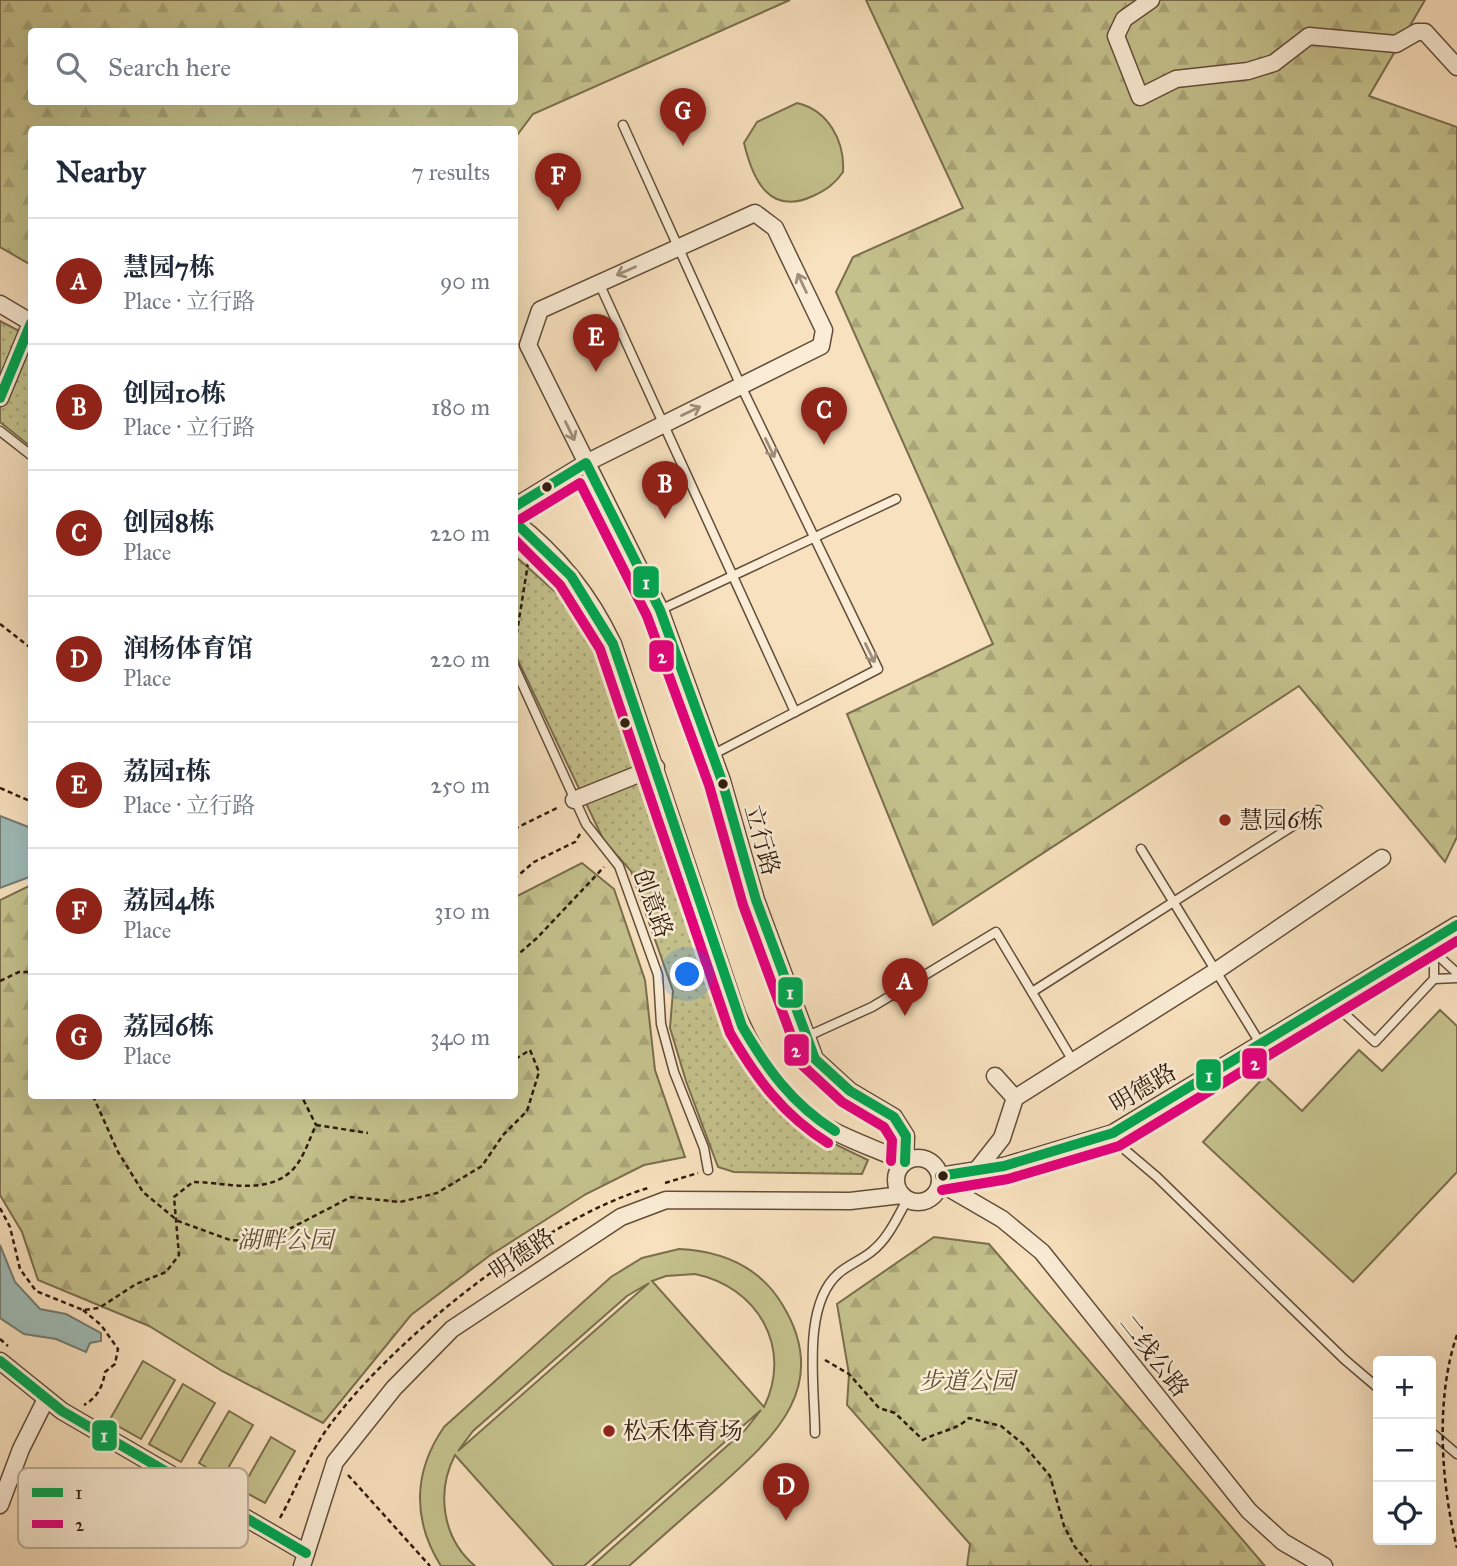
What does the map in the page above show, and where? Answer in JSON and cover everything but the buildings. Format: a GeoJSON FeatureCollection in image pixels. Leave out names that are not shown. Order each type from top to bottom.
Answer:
{"type":"FeatureCollection","features":[{"type":"Feature","properties":{"kind":"street"},"geometry":{"type":"LineString","coordinates":[[1151,0],[1124,19],[1116,36],[1140,97],[1176,79],[1232,70],[1248,71],[1274,63],[1309,36],[1396,44],[1417,32],[1425,32],[1457,67]]}},
{"type":"Feature","properties":{"kind":"street","name":"立行路"},"geometry":{"type":"LineString","coordinates":[[741,386],[821,346],[824,330],[775,228],[755,213],[540,310],[528,345],[660,610],[712,755],[756,900],[815,1059],[850,1091],[894,1117],[906,1136],[905,1162]]}},
{"type":"Feature","properties":{"kind":"street"},"geometry":{"type":"LineString","coordinates":[[0,304],[28,321]]}},
{"type":"Feature","properties":{"kind":"street"},"geometry":{"type":"LineString","coordinates":[[0,398],[28,332]]}},
{"type":"Feature","properties":{"kind":"street"},"geometry":{"type":"LineString","coordinates":[[518,505],[586,463],[741,386]]}},
{"type":"Feature","properties":{"kind":"street"},"geometry":{"type":"LineString","coordinates":[[518,524],[570,575],[602,621],[620,661],[737,1014],[754,1048],[789,1095],[819,1122],[905,1162]]}},
{"type":"Feature","properties":{"kind":"street"},"geometry":{"type":"LineString","coordinates":[[574,800],[656,767]]}},
{"type":"Feature","properties":{"kind":"street"},"geometry":{"type":"LineString","coordinates":[[976,1171],[1002,1138],[1015,1098],[1216,971],[1382,859]]}},
{"type":"Feature","properties":{"kind":"street","name":"明德路"},"geometry":{"type":"LineString","coordinates":[[940,1180],[1069,1148],[1113,1133],[1330,1000],[1430,947],[1457,925]]}},
{"type":"Feature","properties":{"kind":"street"},"geometry":{"type":"LineString","coordinates":[[995,1076],[1015,1098]]}},
{"type":"Feature","properties":{"kind":"street"},"geometry":{"type":"LineString","coordinates":[[914,1158],[928,1160],[934,1164],[940,1180],[938,1190],[928,1200],[914,1202],[904,1197],[896,1177],[905,1162],[914,1158]]}},
{"type":"Feature","properties":{"kind":"street","name":"二线公路"},"geometry":{"type":"LineString","coordinates":[[940,1180],[1002,1219],[1042,1252],[1249,1511],[1283,1542],[1324,1566]]}},
{"type":"Feature","properties":{"kind":"street","name":"明德路"},"geometry":{"type":"LineString","coordinates":[[304,1560],[335,1462],[394,1388],[452,1329],[621,1217],[666,1200],[850,1201],[904,1197]]}},
{"type":"Feature","properties":{"kind":"street"},"geometry":{"type":"LineString","coordinates":[[0,1360],[62,1411],[155,1468]]}},
{"type":"Feature","properties":{"kind":"street"},"geometry":{"type":"LineString","coordinates":[[0,1505],[21,1449],[46,1399]]}},
{"type":"Feature","properties":{"kind":"street"},"geometry":{"type":"LineString","coordinates":[[248,1526],[304,1560]]}},
{"type":"Feature","properties":{"kind":"lane"},"geometry":{"type":"LineString","coordinates":[[623,125],[741,386],[878,669],[712,755]]}},
{"type":"Feature","properties":{"kind":"lane"},"geometry":{"type":"LineString","coordinates":[[599,283],[662,426],[795,712]]}},
{"type":"Feature","properties":{"kind":"lane"},"geometry":{"type":"LineString","coordinates":[[0,431],[28,453]]}},
{"type":"Feature","properties":{"kind":"lane"},"geometry":{"type":"LineString","coordinates":[[660,610],[896,499]]}},
{"type":"Feature","properties":{"kind":"lane","name":"创意路"},"geometry":{"type":"LineString","coordinates":[[518,675],[586,824],[619,866],[658,975],[661,1024],[674,1072],[704,1148],[708,1170]]}},
{"type":"Feature","properties":{"kind":"lane"},"geometry":{"type":"LineString","coordinates":[[1032,992],[1318,810]]}},
{"type":"Feature","properties":{"kind":"lane"},"geometry":{"type":"LineString","coordinates":[[1141,849],[1260,1043]]}},
{"type":"Feature","properties":{"kind":"lane"},"geometry":{"type":"LineString","coordinates":[[807,1036],[872,1007],[996,932],[1073,1061]]}},
{"type":"Feature","properties":{"kind":"lane"},"geometry":{"type":"LineString","coordinates":[[1430,947],[1457,973]]}},
{"type":"Feature","properties":{"kind":"lane"},"geometry":{"type":"LineString","coordinates":[[1430,947],[1434,979]]}},
{"type":"Feature","properties":{"kind":"lane"},"geometry":{"type":"LineString","coordinates":[[1330,1000],[1375,1042],[1434,979],[1457,978]]}},
{"type":"Feature","properties":{"kind":"lane"},"geometry":{"type":"LineString","coordinates":[[1113,1133],[1129,1154],[1157,1177],[1373,1384]]}},
{"type":"Feature","properties":{"kind":"lane"},"geometry":{"type":"LineString","coordinates":[[815,1433],[814,1317],[824,1292],[837,1274],[873,1251],[892,1228],[904,1197]]}},
{"type":"Feature","properties":{"kind":"lane"},"geometry":{"type":"LineString","coordinates":[[1436,1436],[1457,1454]]}},
{"type":"Feature","properties":{"kind":"path"},"geometry":{"type":"LineString","coordinates":[[518,627],[533,536]]}},
{"type":"Feature","properties":{"kind":"path"},"geometry":{"type":"LineString","coordinates":[[0,624],[28,646]]}},
{"type":"Feature","properties":{"kind":"path"},"geometry":{"type":"LineString","coordinates":[[0,788],[28,800]]}},
{"type":"Feature","properties":{"kind":"path"},"geometry":{"type":"LineString","coordinates":[[518,827],[574,800]]}},
{"type":"Feature","properties":{"kind":"path"},"geometry":{"type":"LineString","coordinates":[[518,876],[534,862],[575,842],[586,824]]}},
{"type":"Feature","properties":{"kind":"path"},"geometry":{"type":"LineString","coordinates":[[518,955],[604,867],[610,855]]}},
{"type":"Feature","properties":{"kind":"path"},"geometry":{"type":"LineString","coordinates":[[0,981],[19,972],[28,972]]}},
{"type":"Feature","properties":{"kind":"path"},"geometry":{"type":"LineString","coordinates":[[94,1099],[118,1152],[144,1192],[178,1221],[230,1240],[264,1242],[351,1197],[400,1202],[437,1193],[482,1166],[503,1135],[527,1111],[539,1072],[530,1050],[518,1058]]}},
{"type":"Feature","properties":{"kind":"path"},"geometry":{"type":"LineString","coordinates":[[303,1099],[316,1125]]}},
{"type":"Feature","properties":{"kind":"path"},"geometry":{"type":"LineString","coordinates":[[83,1310],[99,1308],[136,1284],[166,1272],[179,1255],[174,1197],[192,1182],[242,1186],[264,1184],[289,1173],[316,1125]]}},
{"type":"Feature","properties":{"kind":"path"},"geometry":{"type":"LineString","coordinates":[[316,1125],[368,1133]]}},
{"type":"Feature","properties":{"kind":"path"},"geometry":{"type":"LineString","coordinates":[[0,1208],[10,1227],[20,1269],[36,1291],[83,1310],[101,1325],[118,1349],[115,1364],[105,1372],[103,1384],[94,1398],[79,1406],[67,1403],[62,1411]]}},
{"type":"Feature","properties":{"kind":"path"},"geometry":{"type":"LineString","coordinates":[[1457,1335],[1448,1375],[1443,1437],[1447,1504],[1457,1548]]}},
{"type":"Feature","properties":{"kind":"path"},"geometry":{"type":"LineString","coordinates":[[814,1354],[849,1374],[879,1409],[895,1413],[923,1440],[937,1432],[956,1429],[969,1418],[1001,1426],[1023,1444],[1050,1476],[1064,1526],[1075,1547],[1091,1566]]}},
{"type":"Feature","properties":{"kind":"path"},"geometry":{"type":"LineString","coordinates":[[335,1462],[394,1522],[429,1566]]}},
{"type":"Feature","properties":{"kind":"green space"},"geometry":{"type":"Polygon","coordinates":[[[0,0],[790,0],[533,114],[518,134],[518,126],[28,126],[28,263],[0,247],[0,0]]]}},
{"type":"Feature","properties":{"kind":"green space"},"geometry":{"type":"Polygon","coordinates":[[[866,0],[1425,0],[1369,96],[1457,127],[1457,837],[1445,862],[1299,686],[933,925],[847,714],[993,644],[836,292],[853,257],[963,208],[866,0]]]}},
{"type":"Feature","properties":{"kind":"green space"},"geometry":{"type":"Polygon","coordinates":[[[797,103],[818,112],[832,128],[841,149],[843,172],[818,194],[785,202],[775,198],[758,182],[744,143],[757,122],[797,103]]]}},
{"type":"Feature","properties":{"kind":"green space"},"geometry":{"type":"Polygon","coordinates":[[[0,321],[28,335],[28,445],[0,422],[0,321]]]}},
{"type":"Feature","properties":{"kind":"green space"},"geometry":{"type":"Polygon","coordinates":[[[518,559],[562,598],[594,652],[656,810],[721,1008],[751,1076],[799,1127],[868,1160],[862,1174],[734,1172],[718,1167],[686,1081],[670,1028],[673,991],[631,871],[604,841],[518,660],[518,559]]]}},
{"type":"Feature","properties":{"kind":"green space","name":"湖畔公园"},"geometry":{"type":"Polygon","coordinates":[[[582,863],[614,889],[645,980],[655,1070],[685,1157],[644,1165],[586,1194],[489,1256],[411,1315],[323,1423],[222,1371],[149,1326],[38,1280],[22,1232],[0,1195],[0,900],[28,886],[28,1099],[518,1099],[518,895],[582,863]]]}},
{"type":"Feature","properties":{"kind":"green space"},"geometry":{"type":"Polygon","coordinates":[[[1440,1010],[1457,1026],[1457,1172],[1353,1282],[1203,1142],[1265,1076],[1302,1111],[1359,1050],[1382,1071],[1440,1010]]]}},
{"type":"Feature","properties":{"kind":"green space","name":"步道公园"},"geometry":{"type":"Polygon","coordinates":[[[934,1237],[989,1244],[1265,1566],[967,1566],[970,1544],[847,1405],[849,1374],[837,1304],[934,1237]]]}},
{"type":"Feature","properties":{"kind":"green space"},"geometry":{"type":"Polygon","coordinates":[[[679,1249],[710,1253],[750,1270],[773,1291],[796,1334],[801,1361],[798,1387],[789,1410],[756,1452],[629,1566],[592,1566],[745,1430],[761,1410],[584,1566],[554,1566],[455,1455],[445,1484],[446,1514],[455,1542],[475,1566],[441,1566],[425,1531],[420,1496],[426,1461],[444,1427],[611,1277],[642,1258],[679,1249]],[[695,1274],[666,1276],[652,1281],[764,1407],[772,1385],[774,1363],[772,1342],[764,1323],[752,1306],[736,1292],[717,1281],[695,1274]],[[649,1283],[627,1296],[473,1431],[458,1451],[649,1283]]]}},
{"type":"Feature","properties":{"kind":"green space"},"geometry":{"type":"Polygon","coordinates":[[[143,1361],[175,1380],[141,1439],[109,1421],[143,1361]]]}},
{"type":"Feature","properties":{"kind":"green space"},"geometry":{"type":"Polygon","coordinates":[[[183,1384],[215,1403],[181,1462],[149,1444],[183,1384]]]}},
{"type":"Feature","properties":{"kind":"green space"},"geometry":{"type":"Polygon","coordinates":[[[229,1411],[253,1425],[228,1468],[208,1468],[199,1463],[229,1411]]]}},
{"type":"Feature","properties":{"kind":"green space"},"geometry":{"type":"Polygon","coordinates":[[[271,1437],[295,1451],[265,1503],[248,1494],[248,1478],[271,1437]]]}},
{"type":"Feature","properties":{"kind":"water"},"geometry":{"type":"Polygon","coordinates":[[[0,816],[28,827],[28,878],[0,888],[0,816]]]}},
{"type":"Feature","properties":{"kind":"water"},"geometry":{"type":"Polygon","coordinates":[[[0,1245],[15,1282],[40,1309],[66,1314],[101,1333],[101,1341],[90,1343],[86,1352],[56,1339],[24,1334],[0,1318],[0,1245]]]}},
{"type":"Feature","properties":{"kind":"transit line","name":"1"},"geometry":{"type":"LineString","coordinates":[[0,398],[28,330]]}},
{"type":"Feature","properties":{"kind":"transit line","name":"1"},"geometry":{"type":"LineString","coordinates":[[518,505],[586,463],[660,610],[722,781],[756,900],[815,1059],[850,1091],[894,1117],[906,1136],[905,1162]]}},
{"type":"Feature","properties":{"kind":"transit line","name":"2"},"geometry":{"type":"LineString","coordinates":[[521,519],[580,483],[647,616],[709,785],[743,905],[802,1065],[842,1102],[884,1127],[892,1140],[891,1161]]}},
{"type":"Feature","properties":{"kind":"transit line","name":"1"},"geometry":{"type":"LineString","coordinates":[[518,525],[571,576],[613,644],[742,1026],[761,1057],[793,1097],[835,1131]]}},
{"type":"Feature","properties":{"kind":"transit line","name":"2"},"geometry":{"type":"LineString","coordinates":[[518,543],[560,585],[600,649],[730,1033],[750,1065],[784,1108],[828,1143]]}},
{"type":"Feature","properties":{"kind":"transit line","name":"1"},"geometry":{"type":"LineString","coordinates":[[940,1176],[1004,1166],[1113,1133],[1457,925]]}},
{"type":"Feature","properties":{"kind":"transit line","name":"2"},"geometry":{"type":"LineString","coordinates":[[942,1190],[1008,1179],[1119,1146],[1457,941]]}},
{"type":"Feature","properties":{"kind":"transit line","name":"1"},"geometry":{"type":"LineString","coordinates":[[0,1361],[62,1411],[160,1468]]}},
{"type":"Feature","properties":{"kind":"transit line","name":"1"},"geometry":{"type":"LineString","coordinates":[[248,1519],[306,1553]]}},
{"type":"Feature","properties":{"kind":"place","name":"荔园6栋"},"geometry":{"type":"Point","coordinates":[683,146]}},
{"type":"Feature","properties":{"kind":"place","name":"荔园4栋"},"geometry":{"type":"Point","coordinates":[558,211]}},
{"type":"Feature","properties":{"kind":"place","name":"荔园1栋"},"geometry":{"type":"Point","coordinates":[596,372]}},
{"type":"Feature","properties":{"kind":"place","name":"创园8栋"},"geometry":{"type":"Point","coordinates":[824,445]}},
{"type":"Feature","properties":{"kind":"place","name":"创园10栋"},"geometry":{"type":"Point","coordinates":[665,519]}},
{"type":"Feature","properties":{"kind":"place","name":"慧园6栋"},"geometry":{"type":"Point","coordinates":[1225,820]}},
{"type":"Feature","properties":{"kind":"place","name":"慧园7栋"},"geometry":{"type":"Point","coordinates":[905,1016]}},
{"type":"Feature","properties":{"kind":"place","name":"松禾体育场"},"geometry":{"type":"Point","coordinates":[609,1431]}},
{"type":"Feature","properties":{"kind":"place","name":"润杨体育馆"},"geometry":{"type":"Point","coordinates":[786,1521]}}]}
